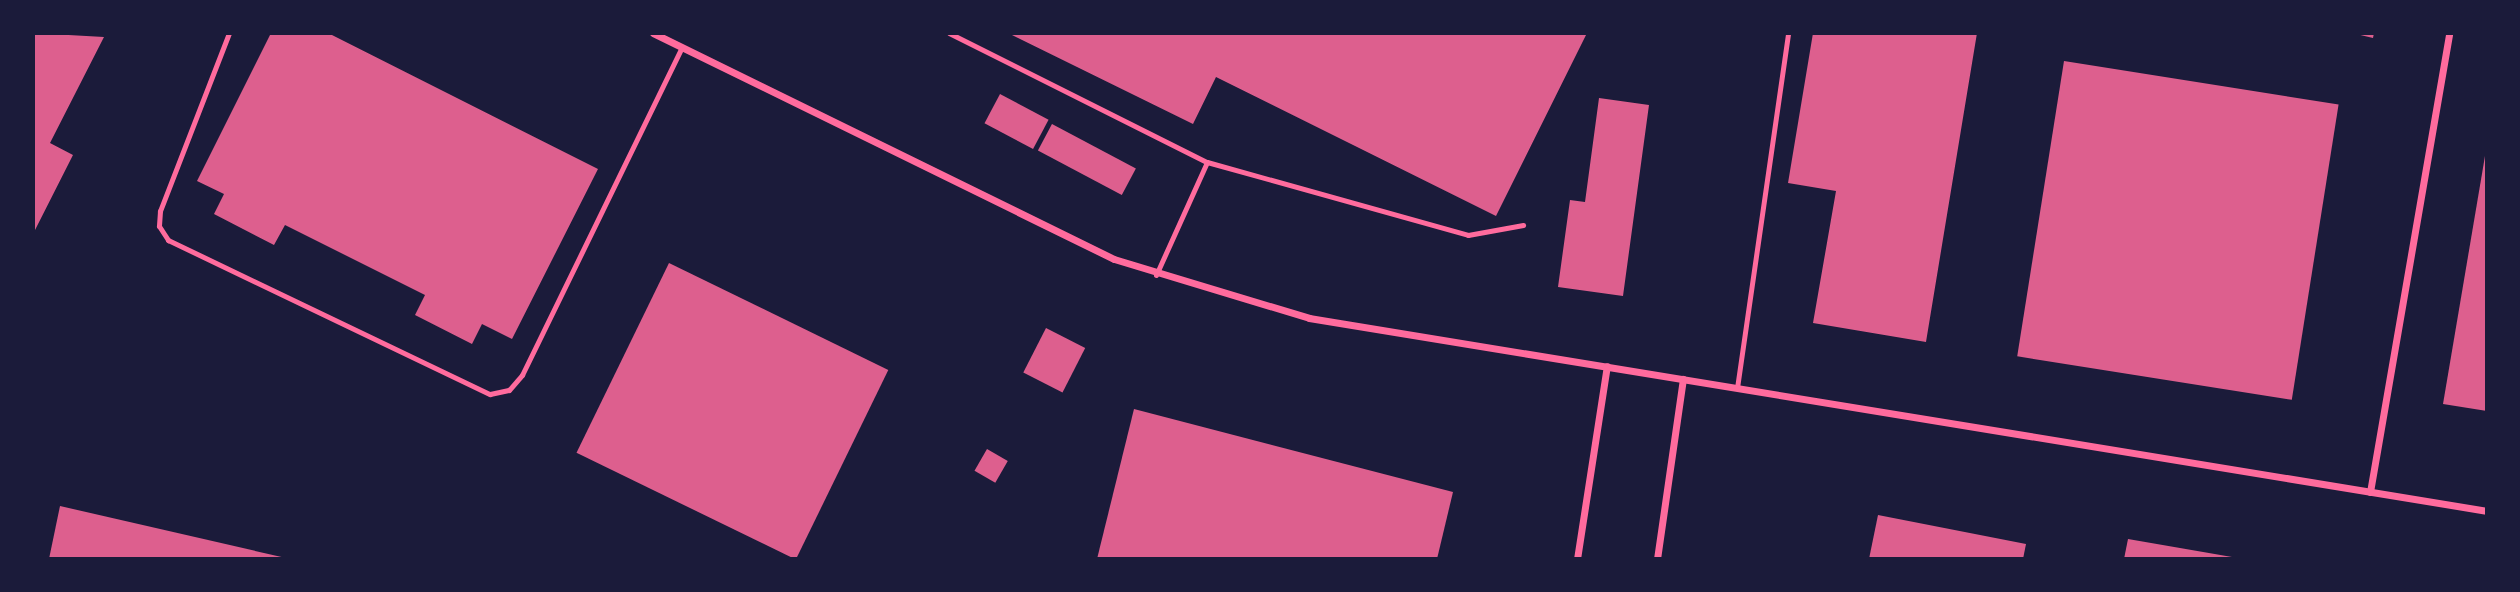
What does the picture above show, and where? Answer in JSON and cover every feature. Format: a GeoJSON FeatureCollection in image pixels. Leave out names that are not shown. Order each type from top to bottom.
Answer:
{"type":"FeatureCollection","features":[{"type":"Feature","properties":{"kind":"street"},"geometry":{"type":"LineString","coordinates":[[653,33],[1156,275],[1309,318],[2487,511]]}},
{"type":"Feature","properties":{"kind":"street"},"geometry":{"type":"LineString","coordinates":[[2370,492],[2449,33]]}},
{"type":"Feature","properties":{"kind":"street"},"geometry":{"type":"LineString","coordinates":[[1577,559],[1607,366]]}},
{"type":"Feature","properties":{"kind":"street"},"geometry":{"type":"LineString","coordinates":[[1657,559],[1683,379]]}},
{"type":"Feature","properties":{"kind":"lane"},"geometry":{"type":"LineString","coordinates":[[229,33],[160,211],[159,226],[168,240],[490,394],[509,390],[522,375],[682,47]]}},
{"type":"Feature","properties":{"kind":"lane"},"geometry":{"type":"LineString","coordinates":[[949,33],[1207,162],[1468,235],[1522,225]]}},
{"type":"Feature","properties":{"kind":"lane"},"geometry":{"type":"LineString","coordinates":[[1737,387],[1788,33]]}},
{"type":"Feature","properties":{"kind":"lane"},"geometry":{"type":"LineString","coordinates":[[1156,275],[1207,162]]}},
{"type":"Feature","properties":{"kind":"building"},"geometry":{"type":"Polygon","coordinates":[[[33,33],[104,37],[50,143],[73,155],[33,234],[33,33]]]}},
{"type":"Feature","properties":{"kind":"building"},"geometry":{"type":"Polygon","coordinates":[[[271,33],[328,33],[598,169],[512,339],[482,324],[472,344],[415,315],[425,295],[285,225],[274,245],[214,214],[224,194],[197,181],[271,33]]]}},
{"type":"Feature","properties":{"kind":"building"},"geometry":{"type":"Polygon","coordinates":[[[1008,33],[1587,33],[1496,216],[1216,77],[1193,124],[1008,33]]]}},
{"type":"Feature","properties":{"kind":"building"},"geometry":{"type":"Polygon","coordinates":[[[1813,33],[1977,33],[1926,342],[1813,323],[1836,191],[1788,183],[1813,33]]]}},
{"type":"Feature","properties":{"kind":"building"},"geometry":{"type":"Polygon","coordinates":[[[2352,33],[2374,33],[2373,38],[2352,33]]]}},
{"type":"Feature","properties":{"kind":"building"},"geometry":{"type":"Polygon","coordinates":[[[2064,61],[2339,104],[2292,400],[2017,356],[2064,61]]]}},
{"type":"Feature","properties":{"kind":"building"},"geometry":{"type":"Polygon","coordinates":[[[1000,94],[1049,120],[1033,149],[985,123],[1000,94]]]}},
{"type":"Feature","properties":{"kind":"building"},"geometry":{"type":"Polygon","coordinates":[[[1599,98],[1649,105],[1623,296],[1558,287],[1570,200],[1585,202],[1599,98]]]}},
{"type":"Feature","properties":{"kind":"building"},"geometry":{"type":"Polygon","coordinates":[[[1052,124],[1136,169],[1122,195],[1038,150],[1052,124]]]}},
{"type":"Feature","properties":{"kind":"building"},"geometry":{"type":"Polygon","coordinates":[[[2485,156],[2487,157],[2487,411],[2443,404],[2485,156]]]}},
{"type":"Feature","properties":{"kind":"building"},"geometry":{"type":"Polygon","coordinates":[[[669,263],[888,370],[796,559],[577,453],[669,263]]]}},
{"type":"Feature","properties":{"kind":"building"},"geometry":{"type":"Polygon","coordinates":[[[1046,328],[1085,348],[1063,393],[1023,373],[1046,328]]]}},
{"type":"Feature","properties":{"kind":"building"},"geometry":{"type":"Polygon","coordinates":[[[1134,409],[1453,492],[1437,559],[1097,559],[1134,409]]]}},
{"type":"Feature","properties":{"kind":"building"},"geometry":{"type":"Polygon","coordinates":[[[987,449],[1008,461],[995,483],[974,471],[987,449]]]}},
{"type":"Feature","properties":{"kind":"building"},"geometry":{"type":"Polygon","coordinates":[[[60,506],[286,558],[49,559],[60,506]]]}},
{"type":"Feature","properties":{"kind":"building"},"geometry":{"type":"Polygon","coordinates":[[[1878,515],[2026,544],[2023,559],[1869,559],[1878,515]]]}},
{"type":"Feature","properties":{"kind":"building"},"geometry":{"type":"Polygon","coordinates":[[[2128,539],[2232,557],[2232,559],[2124,559],[2128,539]]]}}]}
